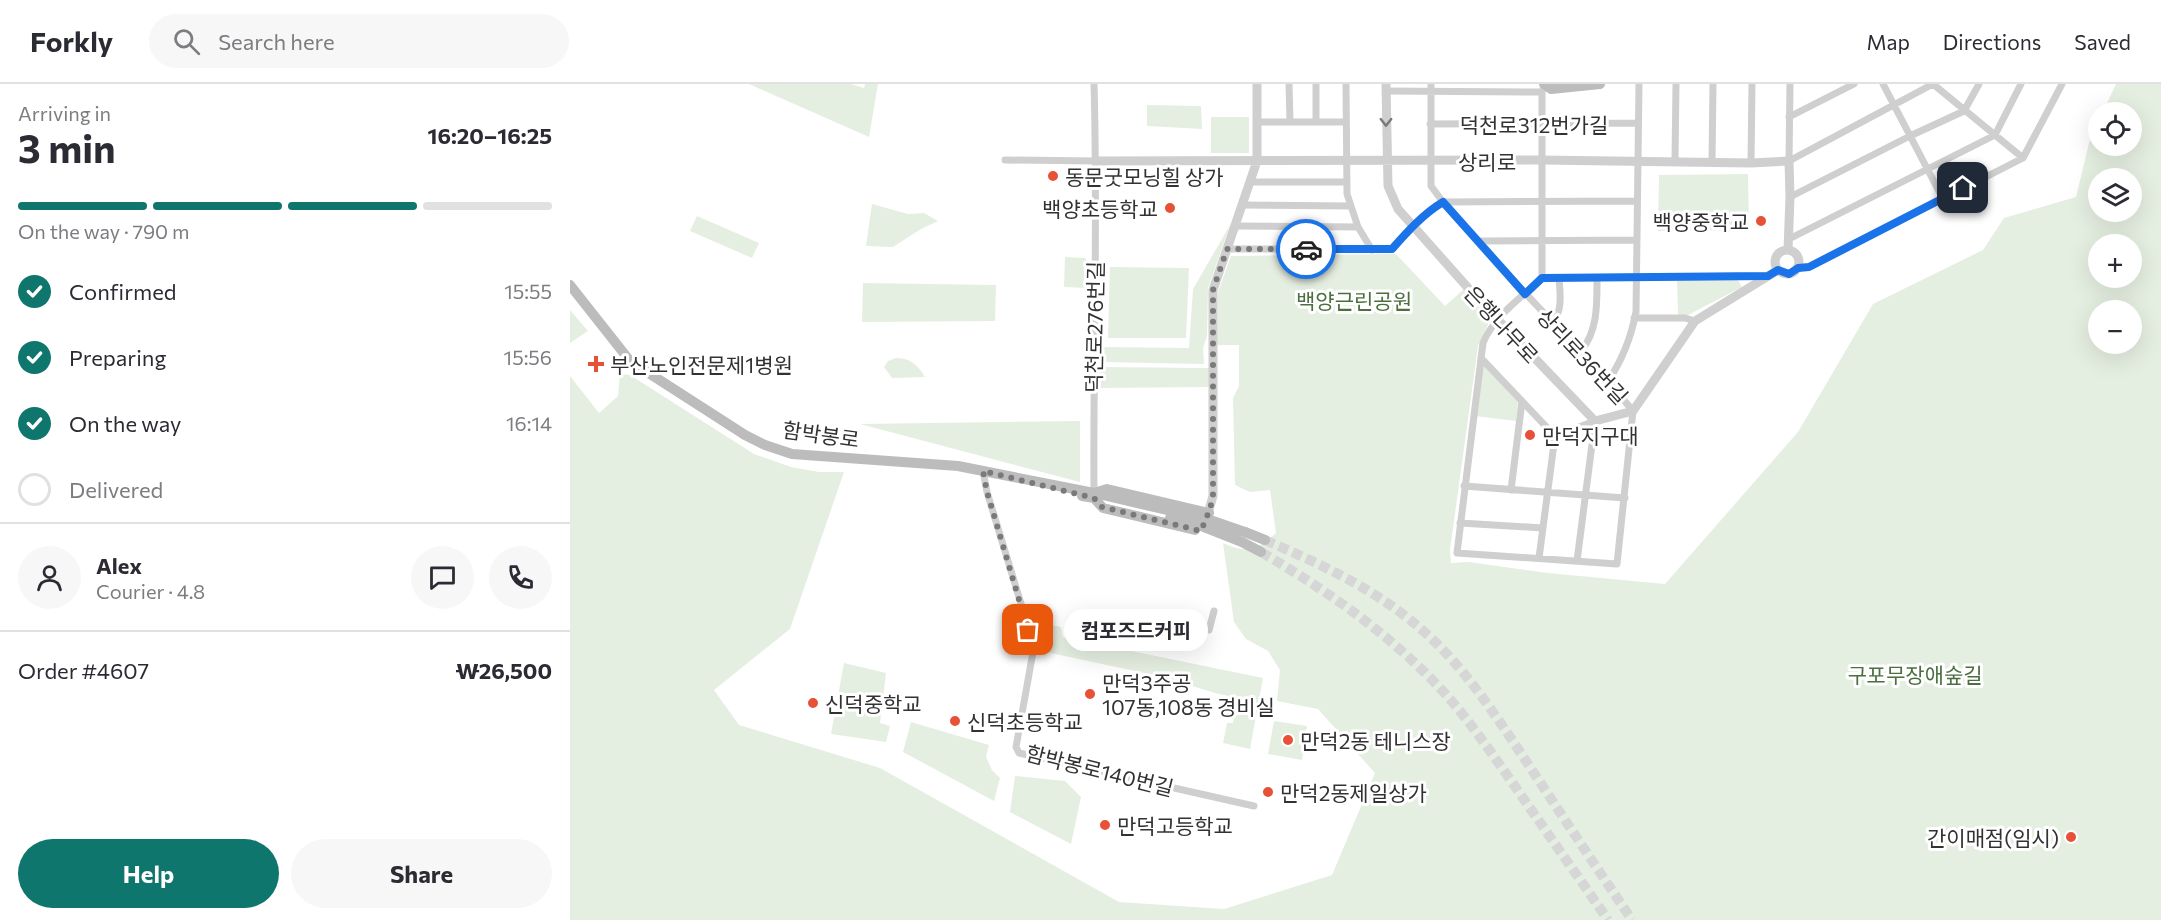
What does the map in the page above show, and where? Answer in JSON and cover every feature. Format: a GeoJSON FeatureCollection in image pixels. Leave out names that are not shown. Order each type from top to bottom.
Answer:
{"type":"FeatureCollection","features":[{"type":"Feature","properties":{"kind":"main road"},"geometry":{"type":"LineString","coordinates":[[1543,87],[1551,89],[1600,84]]}},
{"type":"Feature","properties":{"kind":"main road","name":"함박봉로"},"geometry":{"type":"LineString","coordinates":[[570,285],[630,362],[745,435],[765,445],[792,454],[924,463],[983,471],[1094,496]]}},
{"type":"Feature","properties":{"kind":"main road"},"geometry":{"type":"LineString","coordinates":[[1094,496],[1107,489],[1209,513]]}},
{"type":"Feature","properties":{"kind":"main road"},"geometry":{"type":"LineString","coordinates":[[1094,496],[1102,507],[1201,531]]}},
{"type":"Feature","properties":{"kind":"main road"},"geometry":{"type":"LineString","coordinates":[[1094,496],[1200,518],[1244,537],[1265,540]]}},
{"type":"Feature","properties":{"kind":"main road"},"geometry":{"type":"LineString","coordinates":[[1244,537],[1261,552]]}},
{"type":"Feature","properties":{"kind":"street","name":"덕천로276번길"},"geometry":{"type":"LineString","coordinates":[[1094,84],[1097,380],[1094,496]]}},
{"type":"Feature","properties":{"kind":"street"},"geometry":{"type":"LineString","coordinates":[[1201,531],[1213,496],[1213,290],[1257,161],[1257,84]]}},
{"type":"Feature","properties":{"kind":"street"},"geometry":{"type":"LineString","coordinates":[[1289,84],[1290,122]]}},
{"type":"Feature","properties":{"kind":"street"},"geometry":{"type":"LineString","coordinates":[[1316,84],[1316,122]]}},
{"type":"Feature","properties":{"kind":"street"},"geometry":{"type":"LineString","coordinates":[[1346,84],[1346,161],[1350,206],[1358,227],[1372,250]]}},
{"type":"Feature","properties":{"kind":"street"},"geometry":{"type":"LineString","coordinates":[[1608,381],[1625,352],[1634,318],[1639,84]]}},
{"type":"Feature","properties":{"kind":"street"},"geometry":{"type":"LineString","coordinates":[[1675,162],[1676,84]]}},
{"type":"Feature","properties":{"kind":"street"},"geometry":{"type":"LineString","coordinates":[[1712,162],[1713,84]]}},
{"type":"Feature","properties":{"kind":"street"},"geometry":{"type":"LineString","coordinates":[[1751,163],[1752,84]]}},
{"type":"Feature","properties":{"kind":"street"},"geometry":{"type":"LineString","coordinates":[[1788,250],[1790,84]]}},
{"type":"Feature","properties":{"kind":"street"},"geometry":{"type":"LineString","coordinates":[[1790,117],[1854,84]]}},
{"type":"Feature","properties":{"kind":"street"},"geometry":{"type":"LineString","coordinates":[[1884,84],[1943,199]]}},
{"type":"Feature","properties":{"kind":"street"},"geometry":{"type":"LineString","coordinates":[[1789,161],[1933,84],[2023,158]]}},
{"type":"Feature","properties":{"kind":"street"},"geometry":{"type":"LineString","coordinates":[[1790,197],[1964,111],[1978,84]]}},
{"type":"Feature","properties":{"kind":"street"},"geometry":{"type":"LineString","coordinates":[[1789,239],[1995,135],[2021,84]]}},
{"type":"Feature","properties":{"kind":"street"},"geometry":{"type":"LineString","coordinates":[[1788,250],[1778,255],[1775,262],[1778,270],[1789,274],[1798,268],[1809,267],[2023,158],[2062,84]]}},
{"type":"Feature","properties":{"kind":"street","name":"은행나무로"},"geometry":{"type":"LineString","coordinates":[[1543,87],[1386,87],[1388,186],[1390,195],[1412,227],[1497,320],[1595,421]]}},
{"type":"Feature","properties":{"kind":"street"},"geometry":{"type":"LineString","coordinates":[[1542,278],[1543,87]]}},
{"type":"Feature","properties":{"kind":"street","name":"상리로36번길"},"geometry":{"type":"LineString","coordinates":[[1431,88],[1431,186],[1525,294],[1581,351],[1634,411]]}},
{"type":"Feature","properties":{"kind":"street"},"geometry":{"type":"LineString","coordinates":[[1257,122],[1346,122]]}},
{"type":"Feature","properties":{"kind":"street","name":"덕천로312번가길"},"geometry":{"type":"LineString","coordinates":[[1431,124],[1638,123]]}},
{"type":"Feature","properties":{"kind":"street"},"geometry":{"type":"LineString","coordinates":[[1005,160],[1096,160]]}},
{"type":"Feature","properties":{"kind":"street","name":"상리로"},"geometry":{"type":"LineString","coordinates":[[1096,160],[1542,160],[1751,163],[1789,161]]}},
{"type":"Feature","properties":{"kind":"street"},"geometry":{"type":"LineString","coordinates":[[1250,182],[1347,182]]}},
{"type":"Feature","properties":{"kind":"street"},"geometry":{"type":"LineString","coordinates":[[1227,249],[1392,249],[1412,227],[1443,202],[1637,201]]}},
{"type":"Feature","properties":{"kind":"street"},"geometry":{"type":"LineString","coordinates":[[1242,205],[1350,206]]}},
{"type":"Feature","properties":{"kind":"street"},"geometry":{"type":"LineString","coordinates":[[1235,226],[1358,227]]}},
{"type":"Feature","properties":{"kind":"street"},"geometry":{"type":"LineString","coordinates":[[1479,241],[1636,240]]}},
{"type":"Feature","properties":{"kind":"street"},"geometry":{"type":"LineString","coordinates":[[1788,250],[1798,256],[1798,268]]}},
{"type":"Feature","properties":{"kind":"street"},"geometry":{"type":"LineString","coordinates":[[1768,276],[1542,278],[1497,320],[1486,335],[1481,358],[1457,553],[1617,564],[1634,411],[1695,321],[1778,270]]}},
{"type":"Feature","properties":{"kind":"street"},"geometry":{"type":"LineString","coordinates":[[1553,322],[1560,308],[1559,278]]}},
{"type":"Feature","properties":{"kind":"street"},"geometry":{"type":"LineString","coordinates":[[1581,351],[1590,337],[1597,309],[1597,278]]}},
{"type":"Feature","properties":{"kind":"street"},"geometry":{"type":"LineString","coordinates":[[1634,318],[1685,318],[1695,321]]}},
{"type":"Feature","properties":{"kind":"street"},"geometry":{"type":"LineString","coordinates":[[1481,358],[1555,435]]}},
{"type":"Feature","properties":{"kind":"street"},"geometry":{"type":"LineString","coordinates":[[1511,490],[1522,401]]}},
{"type":"Feature","properties":{"kind":"street"},"geometry":{"type":"LineString","coordinates":[[1555,435],[1634,411]]}},
{"type":"Feature","properties":{"kind":"street"},"geometry":{"type":"LineString","coordinates":[[1577,561],[1595,421]]}},
{"type":"Feature","properties":{"kind":"street"},"geometry":{"type":"LineString","coordinates":[[1539,558],[1555,435]]}},
{"type":"Feature","properties":{"kind":"street","name":"함박봉로140번길"},"geometry":{"type":"LineString","coordinates":[[983,471],[1033,652],[1016,747],[1019,753],[1254,806]]}},
{"type":"Feature","properties":{"kind":"street"},"geometry":{"type":"LineString","coordinates":[[1464,486],[1625,498]]}},
{"type":"Feature","properties":{"kind":"street"},"geometry":{"type":"LineString","coordinates":[[1460,523],[1543,528]]}},
{"type":"Feature","properties":{"kind":"street"},"geometry":{"type":"LineString","coordinates":[[1209,630],[1214,611]]}},
{"type":"Feature","properties":{"kind":"green space"},"geometry":{"type":"Polygon","coordinates":[[[749,84],[851,84],[864,88],[865,84],[878,84],[869,137],[749,84]]]}},
{"type":"Feature","properties":{"kind":"green space","name":"구포무장애숲길"},"geometry":{"type":"Polygon","coordinates":[[[2116,84],[2161,84],[2161,920],[570,920],[570,376],[599,413],[618,396],[620,374],[630,375],[754,454],[791,467],[819,472],[844,472],[790,629],[714,690],[739,725],[880,768],[1119,902],[1224,909],[1332,875],[1375,773],[1318,709],[1277,701],[1280,670],[1268,651],[1246,639],[1234,622],[1223,543],[1245,549],[1257,547],[1276,533],[1270,490],[1250,492],[1235,485],[1233,398],[1239,386],[1239,345],[1217,345],[1218,292],[1231,256],[1396,254],[1445,306],[1464,289],[1491,318],[1478,346],[1450,550],[1451,563],[1469,562],[1548,573],[1665,584],[1798,432],[1873,304],[1983,250],[2004,218],[2076,197],[2088,147],[2088,156],[2142,156],[2142,102],[2108,102],[2116,84]]]}},
{"type":"Feature","properties":{"kind":"green space"},"geometry":{"type":"Polygon","coordinates":[[[1147,105],[1201,106],[1202,129],[1147,126],[1147,105]]]}},
{"type":"Feature","properties":{"kind":"green space"},"geometry":{"type":"Polygon","coordinates":[[[1211,117],[1249,117],[1249,153],[1211,153],[1211,117]]]}},
{"type":"Feature","properties":{"kind":"green space"},"geometry":{"type":"Polygon","coordinates":[[[1748,174],[1749,230],[1658,231],[1659,175],[1748,174]]]}},
{"type":"Feature","properties":{"kind":"green space"},"geometry":{"type":"Polygon","coordinates":[[[872,204],[908,214],[924,213],[938,221],[893,247],[866,246],[872,204]]]}},
{"type":"Feature","properties":{"kind":"green space"},"geometry":{"type":"Polygon","coordinates":[[[697,216],[759,243],[752,258],[690,231],[697,216]]]}},
{"type":"Feature","properties":{"kind":"green space"},"geometry":{"type":"Polygon","coordinates":[[[1230,225],[1208,288],[1207,336],[1203,348],[1204,364],[1101,362],[1101,347],[1189,348],[1193,289],[1230,225]]]}},
{"type":"Feature","properties":{"kind":"green space"},"geometry":{"type":"Polygon","coordinates":[[[1065,257],[1086,258],[1087,288],[1064,287],[1065,257]]]}},
{"type":"Feature","properties":{"kind":"green space"},"geometry":{"type":"Polygon","coordinates":[[[1110,267],[1189,268],[1186,338],[1108,338],[1110,267]]]}},
{"type":"Feature","properties":{"kind":"green space"},"geometry":{"type":"Polygon","coordinates":[[[1677,280],[1738,280],[1742,287],[1688,315],[1678,315],[1677,280]]]}},
{"type":"Feature","properties":{"kind":"green space"},"geometry":{"type":"Polygon","coordinates":[[[863,283],[996,285],[995,321],[862,322],[863,283]]]}},
{"type":"Feature","properties":{"kind":"green space"},"geometry":{"type":"Polygon","coordinates":[[[570,310],[588,331],[570,343],[570,310]]]}},
{"type":"Feature","properties":{"kind":"green space"},"geometry":{"type":"Polygon","coordinates":[[[896,358],[913,363],[925,377],[892,378],[884,367],[888,361],[896,358]]]}},
{"type":"Feature","properties":{"kind":"green space"},"geometry":{"type":"Polygon","coordinates":[[[1483,366],[1487,367],[1518,400],[1516,421],[1475,416],[1483,366]]]}},
{"type":"Feature","properties":{"kind":"green space"},"geometry":{"type":"Polygon","coordinates":[[[1097,367],[1212,368],[1213,387],[1097,388],[1097,367]]]}},
{"type":"Feature","properties":{"kind":"green space"},"geometry":{"type":"Polygon","coordinates":[[[1080,421],[1080,482],[860,424],[1080,421]]]}},
{"type":"Feature","properties":{"kind":"green space"},"geometry":{"type":"Polygon","coordinates":[[[1036,622],[1061,627],[1063,637],[1263,678],[1250,749],[1223,743],[1227,723],[1233,723],[1238,698],[1163,677],[1046,652],[1036,622]]]}},
{"type":"Feature","properties":{"kind":"green space"},"geometry":{"type":"Polygon","coordinates":[[[844,663],[886,673],[880,723],[890,726],[886,742],[831,734],[844,663]]]}},
{"type":"Feature","properties":{"kind":"green space","name":"만덕2동 테니스장"},"geometry":{"type":"Polygon","coordinates":[[[1274,721],[1307,726],[1302,760],[1268,754],[1274,721]]]}},
{"type":"Feature","properties":{"kind":"green space"},"geometry":{"type":"Polygon","coordinates":[[[911,722],[989,745],[986,757],[992,770],[1000,778],[994,801],[903,752],[911,722]]]}},
{"type":"Feature","properties":{"kind":"green space"},"geometry":{"type":"Polygon","coordinates":[[[1015,776],[1065,781],[1081,797],[1071,844],[1010,812],[1015,776]]]}},
{"type":"Feature","properties":{"kind":"tunnel"},"geometry":{"type":"LineString","coordinates":[[1265,540],[1310,560],[1374,594],[1414,623],[1446,653],[1494,713],[1632,920]]}},
{"type":"Feature","properties":{"kind":"tunnel"},"geometry":{"type":"LineString","coordinates":[[1261,552],[1309,581],[1355,613],[1398,648],[1439,687],[1487,747],[1608,920]]}},
{"type":"Feature","properties":{"kind":"way so far"},"geometry":{"type":"LineString","coordinates":[[1028,630],[987,492],[983,471],[1094,498],[1102,507],[1201,531],[1213,496],[1213,290],[1227,249],[1306,249]]}},
{"type":"Feature","properties":{"kind":"place","name":"동문굿모닝힐 상가"},"geometry":{"type":"Point","coordinates":[1053,176]}},
{"type":"Feature","properties":{"kind":"place","name":"백양초등학교"},"geometry":{"type":"Point","coordinates":[1170,208]}},
{"type":"Feature","properties":{"kind":"place","name":"백양중학교"},"geometry":{"type":"Point","coordinates":[1761,221]}},
{"type":"Feature","properties":{"kind":"place","name":"부산노인전문제1병원"},"geometry":{"type":"Point","coordinates":[596,364]}},
{"type":"Feature","properties":{"kind":"place","name":"만덕지구대"},"geometry":{"type":"Point","coordinates":[1530,435]}},
{"type":"Feature","properties":{"kind":"place","name":"컴포즈드커피"},"geometry":{"type":"Point","coordinates":[1028,630]}},
{"type":"Feature","properties":{"kind":"place","name":"만덕3주공 107동,108동 경비실"},"geometry":{"type":"Point","coordinates":[1090,694]}},
{"type":"Feature","properties":{"kind":"place","name":"신덕중학교"},"geometry":{"type":"Point","coordinates":[813,703]}},
{"type":"Feature","properties":{"kind":"place","name":"신덕초등학교"},"geometry":{"type":"Point","coordinates":[955,721]}},
{"type":"Feature","properties":{"kind":"place","name":"만덕2동 테니스장"},"geometry":{"type":"Point","coordinates":[1288,740]}},
{"type":"Feature","properties":{"kind":"place","name":"만덕2동제일상가"},"geometry":{"type":"Point","coordinates":[1268,792]}},
{"type":"Feature","properties":{"kind":"place","name":"만덕고등학교"},"geometry":{"type":"Point","coordinates":[1105,825]}},
{"type":"Feature","properties":{"kind":"place","name":"간이매점(임시)"},"geometry":{"type":"Point","coordinates":[2071,837]}},
{"type":"Feature","properties":{"kind":"route"},"geometry":{"type":"LineString","coordinates":[[1306,249],[1392,249],[1412,227],[1443,202],[1525,294],[1542,278],[1768,276],[1778,270],[1789,274],[1798,268],[1809,267],[1963,188]]}},
{"type":"Feature","properties":{"kind":"park label","name":"백양근린공원"},"geometry":{"type":"Point","coordinates":[1354,300]}}]}
